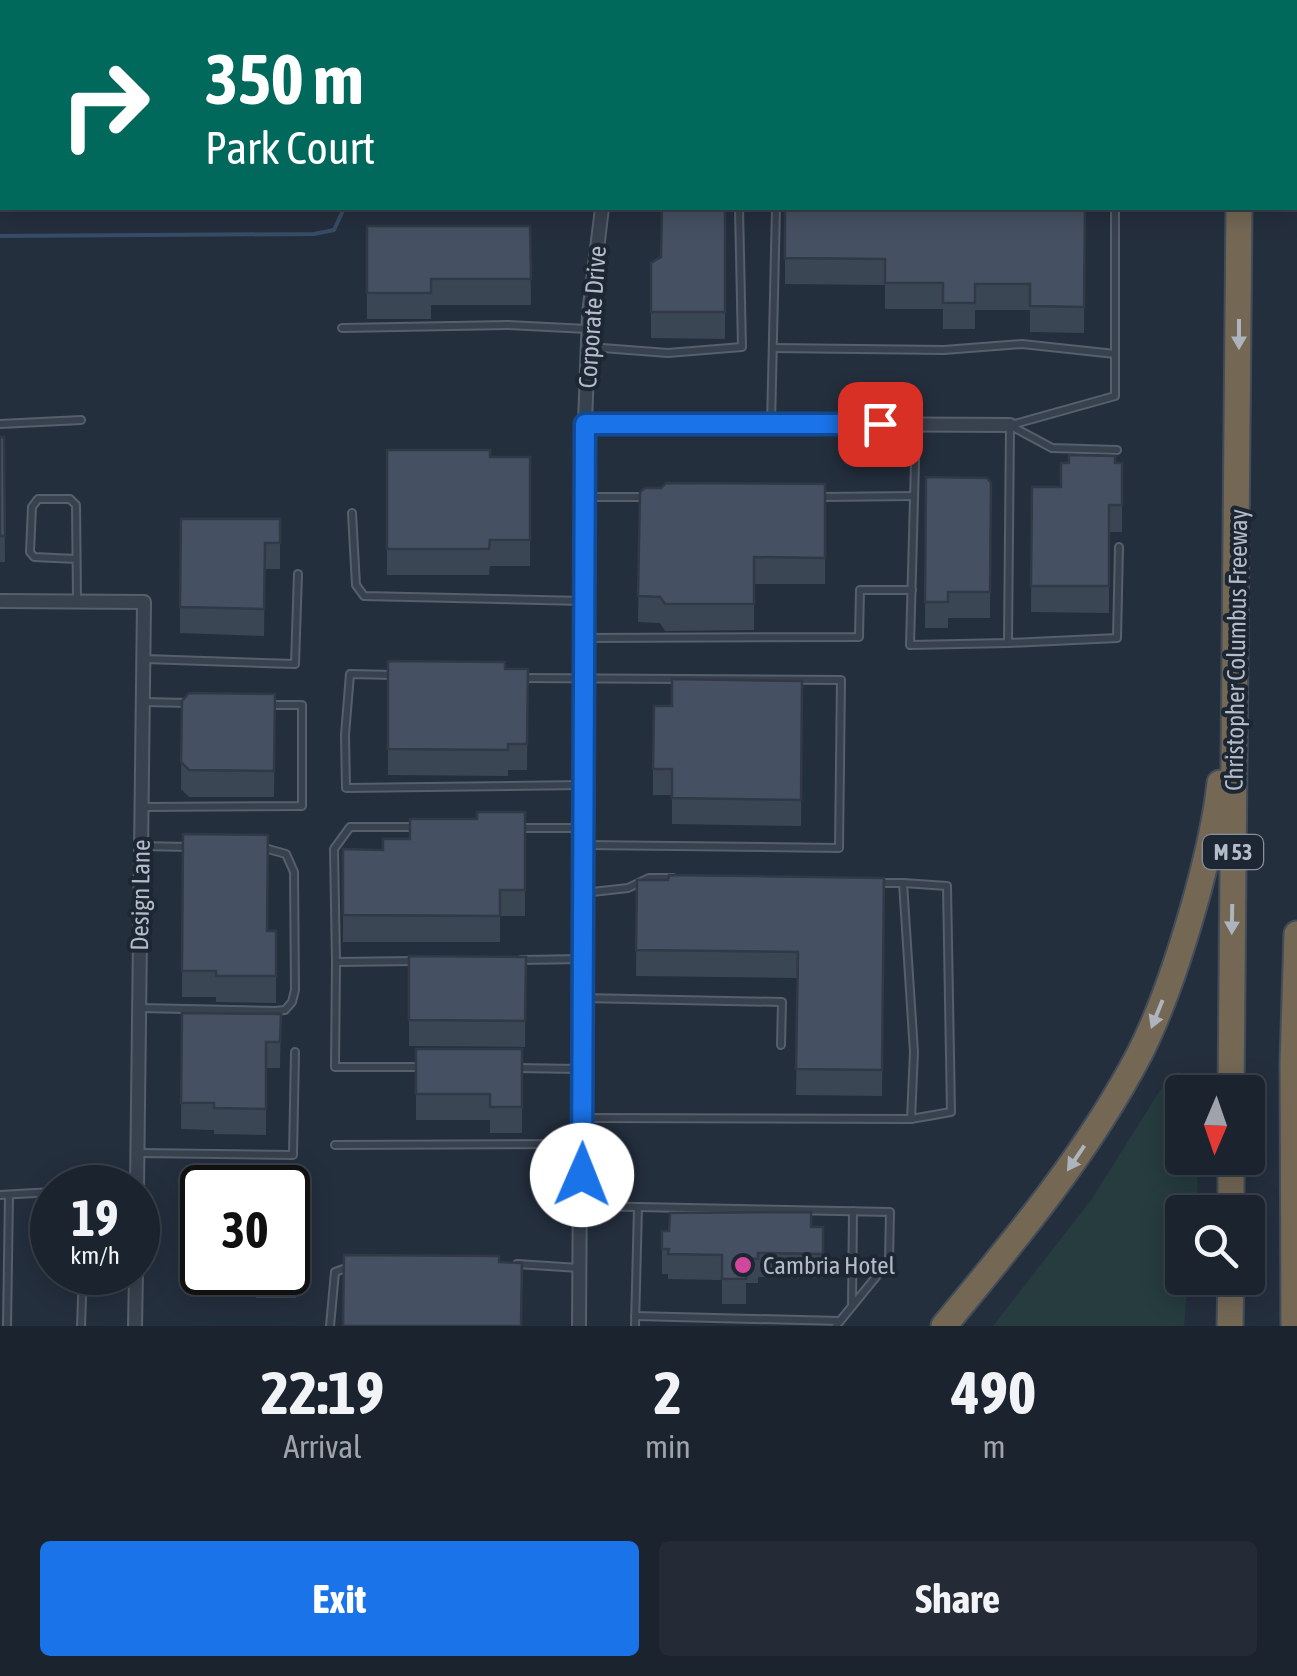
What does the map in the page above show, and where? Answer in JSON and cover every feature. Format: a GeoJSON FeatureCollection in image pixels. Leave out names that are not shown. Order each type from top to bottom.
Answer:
{"type":"FeatureCollection","features":[{"type":"Feature","properties":{"kind":"highway","name":"Christopher Columbus Freeway"},"geometry":{"type":"LineString","coordinates":[[1230,1075],[1239,210]]}},
{"type":"Feature","properties":{"kind":"highway"},"geometry":{"type":"LineString","coordinates":[[944,1326],[1065,1174],[1128,1076],[1153,1025],[1190,919],[1217,811],[1237,611]]}},
{"type":"Feature","properties":{"kind":"highway"},"geometry":{"type":"LineString","coordinates":[[1294,1326],[1293,1064],[1297,934]]}},
{"type":"Feature","properties":{"kind":"highway"},"geometry":{"type":"LineString","coordinates":[[1230,1295],[1230,1326]]}},
{"type":"Feature","properties":{"kind":"street","name":"Corporate Drive"},"geometry":{"type":"LineString","coordinates":[[579,1326],[585,424],[588,329],[602,210]]}},
{"type":"Feature","properties":{"kind":"street"},"geometry":{"type":"LineString","coordinates":[[585,424],[1010,425]]}},
{"type":"Feature","properties":{"kind":"street"},"geometry":{"type":"LineString","coordinates":[[0,602],[77,602]]}},
{"type":"Feature","properties":{"kind":"street","name":"Design Lane"},"geometry":{"type":"LineString","coordinates":[[77,602],[144,602],[137,1165]]}},
{"type":"Feature","properties":{"kind":"street"},"geometry":{"type":"LineString","coordinates":[[136,1295],[136,1326]]}},
{"type":"Feature","properties":{"kind":"lane"},"geometry":{"type":"LineString","coordinates":[[588,347],[668,352],[742,347],[739,210]]}},
{"type":"Feature","properties":{"kind":"lane"},"geometry":{"type":"LineString","coordinates":[[771,425],[776,210]]}},
{"type":"Feature","properties":{"kind":"lane"},"geometry":{"type":"LineString","coordinates":[[1010,425],[1115,396],[1115,210]]}},
{"type":"Feature","properties":{"kind":"lane"},"geometry":{"type":"LineString","coordinates":[[342,328],[508,325],[588,329]]}},
{"type":"Feature","properties":{"kind":"lane"},"geometry":{"type":"LineString","coordinates":[[773,348],[944,350],[1022,344],[1115,354]]}},
{"type":"Feature","properties":{"kind":"lane"},"geometry":{"type":"LineString","coordinates":[[0,424],[82,420]]}},
{"type":"Feature","properties":{"kind":"lane"},"geometry":{"type":"LineString","coordinates":[[916,424],[910,645],[1117,638],[1119,547]]}},
{"type":"Feature","properties":{"kind":"lane"},"geometry":{"type":"LineString","coordinates":[[1010,425],[1052,448],[1117,450]]}},
{"type":"Feature","properties":{"kind":"lane"},"geometry":{"type":"LineString","coordinates":[[1008,642],[1010,425]]}},
{"type":"Feature","properties":{"kind":"lane"},"geometry":{"type":"LineString","coordinates":[[817,496],[914,496]]}},
{"type":"Feature","properties":{"kind":"lane"},"geometry":{"type":"LineString","coordinates":[[585,497],[662,497]]}},
{"type":"Feature","properties":{"kind":"lane"},"geometry":{"type":"LineString","coordinates":[[76,560],[34,557],[30,552],[32,506],[38,500],[70,499],[76,506],[77,602]]}},
{"type":"Feature","properties":{"kind":"lane"},"geometry":{"type":"LineString","coordinates":[[352,513],[356,584],[364,596],[585,601]]}},
{"type":"Feature","properties":{"kind":"lane"},"geometry":{"type":"LineString","coordinates":[[144,659],[296,664],[298,574]]}},
{"type":"Feature","properties":{"kind":"lane"},"geometry":{"type":"LineString","coordinates":[[584,638],[860,637],[860,590],[912,590]]}},
{"type":"Feature","properties":{"kind":"lane"},"geometry":{"type":"LineString","coordinates":[[405,675],[350,674],[346,788],[583,785]]}},
{"type":"Feature","properties":{"kind":"lane"},"geometry":{"type":"LineString","coordinates":[[516,678],[841,680],[839,848],[582,845]]}},
{"type":"Feature","properties":{"kind":"lane"},"geometry":{"type":"LineString","coordinates":[[143,702],[203,703]]}},
{"type":"Feature","properties":{"kind":"lane"},"geometry":{"type":"LineString","coordinates":[[141,807],[302,806],[302,705],[262,704]]}},
{"type":"Feature","properties":{"kind":"lane"},"geometry":{"type":"LineString","coordinates":[[428,828],[350,827],[334,849],[335,1067],[429,1068]]}},
{"type":"Feature","properties":{"kind":"lane"},"geometry":{"type":"LineString","coordinates":[[505,828],[583,828]]}},
{"type":"Feature","properties":{"kind":"lane"},"geometry":{"type":"LineString","coordinates":[[140,846],[200,847]]}},
{"type":"Feature","properties":{"kind":"lane"},"geometry":{"type":"LineString","coordinates":[[139,1008],[275,1011],[285,1010],[292,1002],[296,990],[294,872],[286,854],[260,847]]}},
{"type":"Feature","properties":{"kind":"lane"},"geometry":{"type":"LineString","coordinates":[[582,894],[628,888],[649,878],[688,879]]}},
{"type":"Feature","properties":{"kind":"lane"},"geometry":{"type":"LineString","coordinates":[[582,1118],[911,1119],[951,1112],[947,886],[864,882]]}},
{"type":"Feature","properties":{"kind":"lane"},"geometry":{"type":"LineString","coordinates":[[903,883],[914,1052],[911,1119]]}},
{"type":"Feature","properties":{"kind":"lane"},"geometry":{"type":"LineString","coordinates":[[506,960],[582,959]]}},
{"type":"Feature","properties":{"kind":"lane"},"geometry":{"type":"LineString","coordinates":[[336,962],[430,961]]}},
{"type":"Feature","properties":{"kind":"lane"},"geometry":{"type":"LineString","coordinates":[[581,998],[782,1002],[781,1045]]}},
{"type":"Feature","properties":{"kind":"lane"},"geometry":{"type":"LineString","coordinates":[[137,1153],[293,1156],[295,1052]]}},
{"type":"Feature","properties":{"kind":"lane"},"geometry":{"type":"LineString","coordinates":[[505,1068],[580,1069]]}},
{"type":"Feature","properties":{"kind":"lane"},"geometry":{"type":"LineString","coordinates":[[335,1144],[582,1144]]}},
{"type":"Feature","properties":{"kind":"lane"},"geometry":{"type":"LineString","coordinates":[[6,1326],[4,1195],[30,1193]]}},
{"type":"Feature","properties":{"kind":"lane"},"geometry":{"type":"LineString","coordinates":[[582,1206],[890,1212],[889,1261],[838,1324],[635,1316]]}},
{"type":"Feature","properties":{"kind":"lane"},"geometry":{"type":"LineString","coordinates":[[635,1326],[638,1207]]}},
{"type":"Feature","properties":{"kind":"lane"},"geometry":{"type":"LineString","coordinates":[[852,1211],[852,1307]]}},
{"type":"Feature","properties":{"kind":"lane"},"geometry":{"type":"LineString","coordinates":[[512,1264],[580,1268]]}},
{"type":"Feature","properties":{"kind":"lane"},"geometry":{"type":"LineString","coordinates":[[330,1326],[335,1272],[367,1266]]}},
{"type":"Feature","properties":{"kind":"lane"},"geometry":{"type":"LineString","coordinates":[[82,1326],[83,1295]]}},
{"type":"Feature","properties":{"kind":"green space"},"geometry":{"type":"Polygon","coordinates":[[[1165,1082],[1165,1175],[1197,1175],[1198,1195],[1165,1195],[1165,1295],[1187,1295],[1184,1326],[993,1326],[1091,1200],[1165,1082]]]}},
{"type":"Feature","properties":{"kind":"building"},"geometry":{"type":"Polygon","coordinates":[[[662,210],[725,210],[725,312],[651,312],[651,263],[661,257],[662,210]]]}},
{"type":"Feature","properties":{"kind":"building"},"geometry":{"type":"Polygon","coordinates":[[[785,210],[1085,210],[1084,307],[1030,306],[1030,284],[975,284],[975,303],[943,303],[943,283],[885,283],[885,259],[785,258],[785,210]]]}},
{"type":"Feature","properties":{"kind":"building"},"geometry":{"type":"Polygon","coordinates":[[[367,226],[530,226],[531,279],[431,279],[431,293],[367,293],[367,226]]]}},
{"type":"Feature","properties":{"kind":"building"},"geometry":{"type":"Polygon","coordinates":[[[0,437],[4,437],[5,536],[0,536],[0,437]]]}},
{"type":"Feature","properties":{"kind":"building"},"geometry":{"type":"Polygon","coordinates":[[[387,450],[490,450],[490,457],[530,457],[530,540],[490,540],[489,549],[387,549],[387,450]]]}},
{"type":"Feature","properties":{"kind":"building"},"geometry":{"type":"Polygon","coordinates":[[[1069,455],[1115,456],[1115,463],[1122,463],[1122,505],[1109,505],[1109,586],[1031,586],[1032,487],[1061,487],[1061,463],[1069,463],[1069,455]]]}},
{"type":"Feature","properties":{"kind":"building"},"geometry":{"type":"Polygon","coordinates":[[[926,477],[987,478],[991,483],[990,592],[948,592],[948,602],[925,602],[926,477]]]}},
{"type":"Feature","properties":{"kind":"building"},"geometry":{"type":"Polygon","coordinates":[[[666,483],[825,484],[825,558],[754,557],[754,604],[665,604],[660,597],[638,596],[640,492],[661,488],[666,483]]]}},
{"type":"Feature","properties":{"kind":"building"},"geometry":{"type":"Polygon","coordinates":[[[181,519],[280,519],[280,543],[265,543],[264,609],[180,607],[181,519]]]}},
{"type":"Feature","properties":{"kind":"building"},"geometry":{"type":"Polygon","coordinates":[[[388,661],[505,662],[505,669],[528,669],[527,744],[508,744],[508,750],[388,749],[388,661]]]}},
{"type":"Feature","properties":{"kind":"building"},"geometry":{"type":"Polygon","coordinates":[[[672,679],[802,681],[801,800],[672,798],[672,769],[653,769],[654,706],[672,706],[672,679]]]}},
{"type":"Feature","properties":{"kind":"building"},"geometry":{"type":"Polygon","coordinates":[[[189,693],[275,694],[274,771],[189,770],[181,762],[182,701],[189,693]]]}},
{"type":"Feature","properties":{"kind":"building"},"geometry":{"type":"Polygon","coordinates":[[[477,812],[525,812],[525,890],[500,890],[500,916],[343,915],[343,849],[383,850],[383,839],[410,839],[410,819],[477,819],[477,812]]]}},
{"type":"Feature","properties":{"kind":"building"},"geometry":{"type":"Polygon","coordinates":[[[183,834],[268,835],[267,931],[276,931],[276,976],[216,976],[216,971],[182,971],[183,834]]]}},
{"type":"Feature","properties":{"kind":"building"},"geometry":{"type":"Polygon","coordinates":[[[669,875],[884,878],[882,1070],[796,1069],[798,952],[636,950],[637,880],[668,880],[669,875]]]}},
{"type":"Feature","properties":{"kind":"building"},"geometry":{"type":"Polygon","coordinates":[[[409,956],[526,957],[525,1021],[409,1020],[409,956]]]}},
{"type":"Feature","properties":{"kind":"building"},"geometry":{"type":"Polygon","coordinates":[[[182,1013],[281,1014],[280,1042],[266,1042],[266,1109],[181,1103],[182,1013]]]}},
{"type":"Feature","properties":{"kind":"building"},"geometry":{"type":"Polygon","coordinates":[[[416,1049],[522,1049],[522,1107],[490,1107],[490,1094],[416,1094],[416,1049]]]}},
{"type":"Feature","properties":{"kind":"building"},"geometry":{"type":"Polygon","coordinates":[[[811,1212],[811,1227],[823,1227],[823,1254],[758,1253],[758,1259],[746,1258],[746,1279],[722,1279],[722,1255],[668,1254],[669,1249],[662,1249],[662,1231],[669,1231],[670,1213],[811,1212]]]}},
{"type":"Feature","properties":{"kind":"building"},"geometry":{"type":"Polygon","coordinates":[[[344,1255],[499,1256],[499,1262],[522,1263],[521,1326],[343,1326],[344,1255]]]}},
{"type":"Feature","properties":{"kind":"waterway"},"geometry":{"type":"LineString","coordinates":[[0,236],[314,234],[334,230],[343,210]]}},
{"type":"Feature","properties":{"kind":"place","name":"Cambria Hotel"},"geometry":{"type":"Point","coordinates":[743,1265]}},
{"type":"Feature","properties":{"kind":"route"},"geometry":{"type":"LineString","coordinates":[[582,1175],[585,424],[880,424]]}}]}
